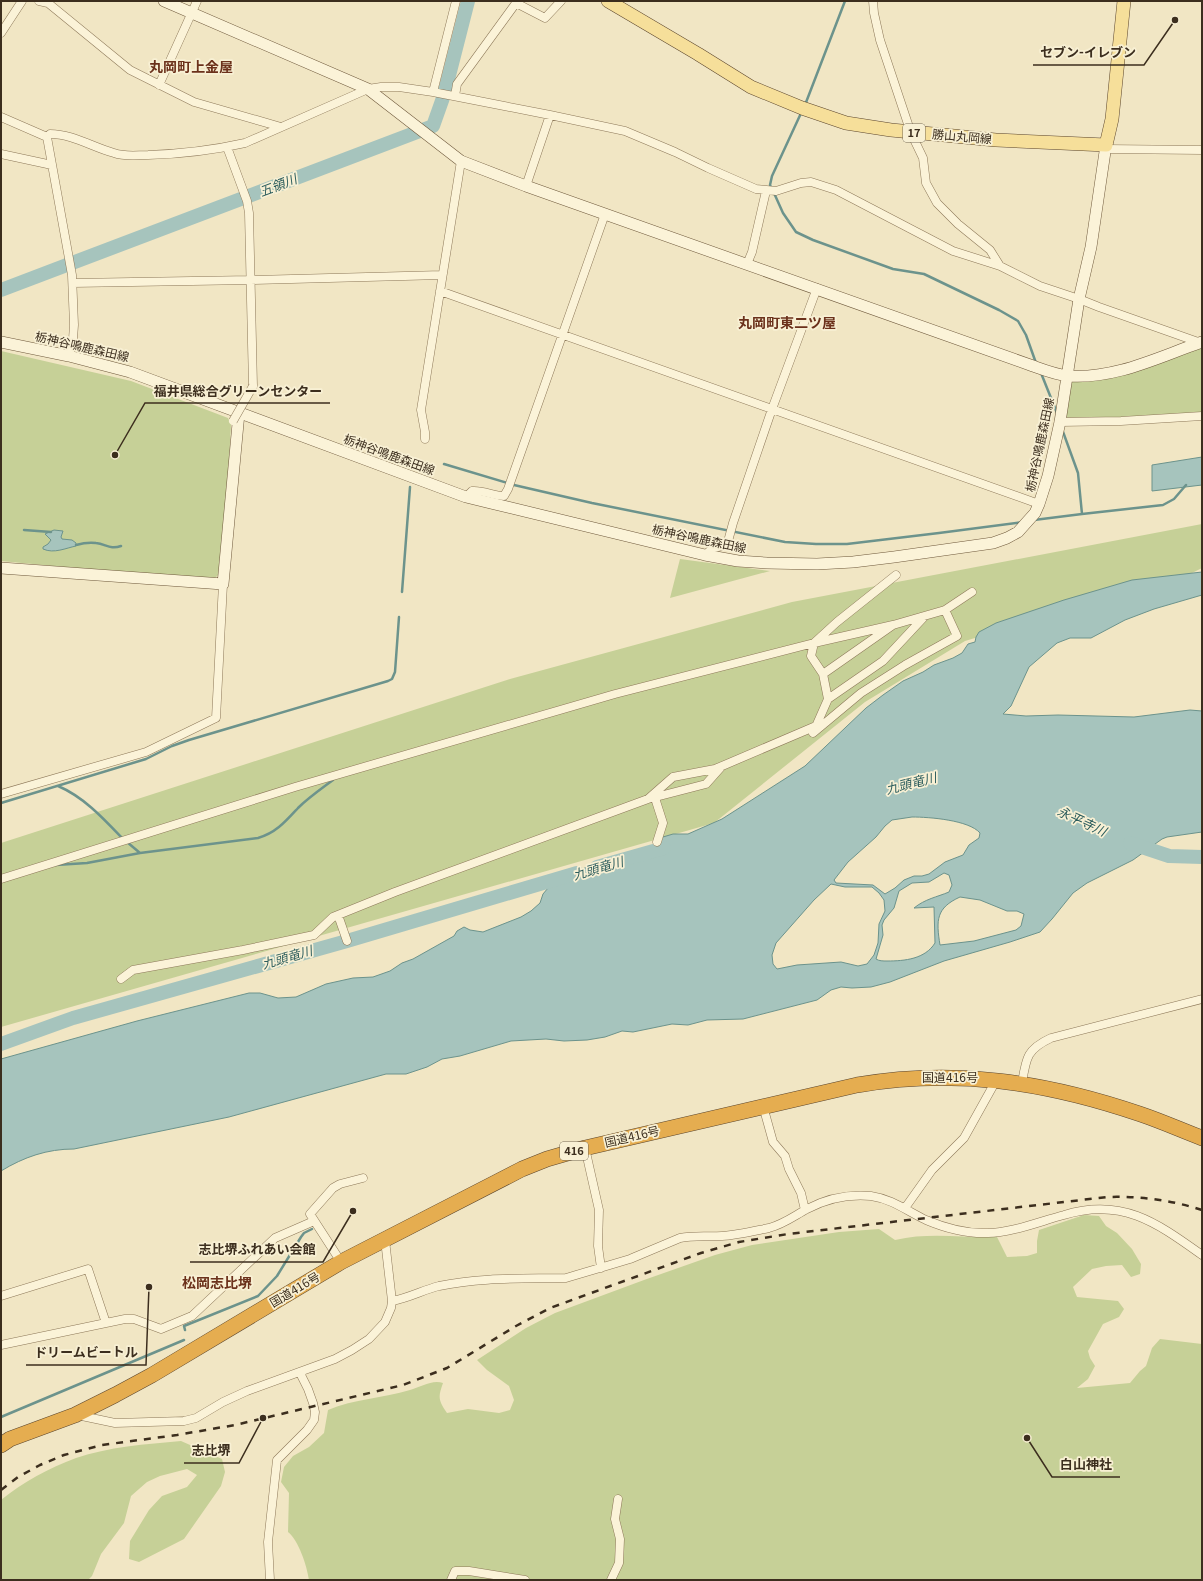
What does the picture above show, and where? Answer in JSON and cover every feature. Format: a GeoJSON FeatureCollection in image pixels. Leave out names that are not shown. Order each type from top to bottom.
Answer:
{"type":"FeatureCollection","features":[{"type":"Feature","properties":{"kind":"highway","name":"国道416号"},"geometry":{"type":"LineString","coordinates":[[1,1445],[10,1439],[75,1415],[152,1375],[341,1262],[522,1170],[547,1159],[585,1148],[762,1106],[878,1081],[928,1078],[993,1079],[1022,1083],[1100,1101],[1140,1114],[1202,1138]]}},
{"type":"Feature","properties":{"kind":"main road","name":"勝山丸岡線"},"geometry":{"type":"LineString","coordinates":[[608,1],[752,87],[802,108],[846,123],[911,133],[1106,147]]}},
{"type":"Feature","properties":{"kind":"main road"},"geometry":{"type":"LineString","coordinates":[[1106,147],[1112,119],[1124,1]]}},
{"type":"Feature","properties":{"kind":"street"},"geometry":{"type":"LineString","coordinates":[[1,33],[22,1]]}},
{"type":"Feature","properties":{"kind":"street"},"geometry":{"type":"LineString","coordinates":[[164,1],[368,89],[461,161],[526,186],[1033,366],[1067,376],[1096,376],[1116,372],[1201,343]]}},
{"type":"Feature","properties":{"kind":"street"},"geometry":{"type":"LineString","coordinates":[[159,85],[197,1]]}},
{"type":"Feature","properties":{"kind":"street"},"geometry":{"type":"LineString","coordinates":[[433,92],[456,1]]}},
{"type":"Feature","properties":{"kind":"street"},"geometry":{"type":"LineString","coordinates":[[455,96],[457,84],[516,3],[545,18],[561,1]]}},
{"type":"Feature","properties":{"kind":"street"},"geometry":{"type":"LineString","coordinates":[[873,1],[880,40],[911,133],[923,158],[926,183],[937,203],[958,224],[990,250],[1000,266]]}},
{"type":"Feature","properties":{"kind":"street"},"geometry":{"type":"LineString","coordinates":[[45,2],[130,70],[194,102],[281,127]]}},
{"type":"Feature","properties":{"kind":"street"},"geometry":{"type":"LineString","coordinates":[[47,137],[50,134],[58,134],[74,138],[115,154],[133,156],[226,147],[245,143],[368,89],[380,87],[399,87],[433,92],[625,131],[676,152],[756,189],[776,191],[801,183],[811,182],[824,185],[953,251],[1000,266],[1040,286],[1201,343]]}},
{"type":"Feature","properties":{"kind":"street"},"geometry":{"type":"LineString","coordinates":[[526,186],[550,115]]}},
{"type":"Feature","properties":{"kind":"street"},"geometry":{"type":"LineString","coordinates":[[1,117],[47,137]]}},
{"type":"Feature","properties":{"kind":"street"},"geometry":{"type":"LineString","coordinates":[[47,137],[71,270],[74,325],[73,340],[69,356]]}},
{"type":"Feature","properties":{"kind":"street"},"geometry":{"type":"LineString","coordinates":[[1,794],[146,752],[216,718],[223,584],[236,417],[253,386],[249,213],[247,201],[226,147]]}},
{"type":"Feature","properties":{"kind":"street"},"geometry":{"type":"LineString","coordinates":[[1106,147],[1202,150]]}},
{"type":"Feature","properties":{"kind":"street","name":"栃神谷鳴鹿森田線"},"geometry":{"type":"LineString","coordinates":[[1,342],[69,356],[130,372],[236,417],[466,497],[705,555],[744,562],[817,564],[853,562],[978,546],[1006,538],[1018,532],[1037,508],[1048,476],[1060,422],[1079,299],[1091,247],[1106,147]]}},
{"type":"Feature","properties":{"kind":"street"},"geometry":{"type":"LineString","coordinates":[[1,154],[52,165]]}},
{"type":"Feature","properties":{"kind":"street"},"geometry":{"type":"LineString","coordinates":[[425,439],[420,410],[461,161]]}},
{"type":"Feature","properties":{"kind":"street"},"geometry":{"type":"LineString","coordinates":[[747,264],[752,252],[766,191]]}},
{"type":"Feature","properties":{"kind":"street"},"geometry":{"type":"LineString","coordinates":[[466,497],[472,490],[481,490],[498,496],[504,496],[508,489],[605,214]]}},
{"type":"Feature","properties":{"kind":"street"},"geometry":{"type":"LineString","coordinates":[[72,283],[442,275]]}},
{"type":"Feature","properties":{"kind":"street"},"geometry":{"type":"LineString","coordinates":[[705,555],[713,548],[727,545],[733,523],[772,409],[816,288]]}},
{"type":"Feature","properties":{"kind":"street"},"geometry":{"type":"LineString","coordinates":[[440,291],[772,409],[1037,508]]}},
{"type":"Feature","properties":{"kind":"street"},"geometry":{"type":"LineString","coordinates":[[1060,422],[1121,421],[1202,416]]}},
{"type":"Feature","properties":{"kind":"street"},"geometry":{"type":"LineString","coordinates":[[1,568],[223,584]]}},
{"type":"Feature","properties":{"kind":"street"},"geometry":{"type":"LineString","coordinates":[[828,699],[823,674],[811,656],[814,643],[837,622],[896,575]]}},
{"type":"Feature","properties":{"kind":"street"},"geometry":{"type":"LineString","coordinates":[[1,879],[302,785],[608,696],[926,616],[945,610],[972,592]]}},
{"type":"Feature","properties":{"kind":"street"},"geometry":{"type":"LineString","coordinates":[[926,616],[883,661],[828,699],[813,733],[861,693],[904,665],[957,636],[945,610]]}},
{"type":"Feature","properties":{"kind":"street"},"geometry":{"type":"LineString","coordinates":[[823,674],[892,625]]}},
{"type":"Feature","properties":{"kind":"street"},"geometry":{"type":"LineString","coordinates":[[652,798],[673,777],[716,769],[816,726]]}},
{"type":"Feature","properties":{"kind":"street"},"geometry":{"type":"LineString","coordinates":[[121,979],[132,970],[243,950],[314,935],[333,917],[395,892],[652,798],[706,784],[722,766]]}},
{"type":"Feature","properties":{"kind":"street"},"geometry":{"type":"LineString","coordinates":[[652,798],[663,823],[657,842]]}},
{"type":"Feature","properties":{"kind":"street"},"geometry":{"type":"LineString","coordinates":[[338,915],[347,941]]}},
{"type":"Feature","properties":{"kind":"street"},"geometry":{"type":"LineString","coordinates":[[1022,1083],[1026,1062],[1031,1051],[1038,1044],[1051,1038],[1202,999]]}},
{"type":"Feature","properties":{"kind":"street"},"geometry":{"type":"LineString","coordinates":[[905,1208],[932,1170],[964,1138],[993,1086],[993,1079]]}},
{"type":"Feature","properties":{"kind":"street"},"geometry":{"type":"LineString","coordinates":[[762,1106],[773,1142],[785,1156],[789,1169],[801,1193],[806,1210]]}},
{"type":"Feature","properties":{"kind":"street"},"geometry":{"type":"LineString","coordinates":[[585,1148],[599,1210],[598,1246],[601,1268]]}},
{"type":"Feature","properties":{"kind":"street"},"geometry":{"type":"LineString","coordinates":[[341,1262],[310,1214],[333,1188],[340,1184],[363,1178]]}},
{"type":"Feature","properties":{"kind":"street"},"geometry":{"type":"LineString","coordinates":[[392,1301],[406,1298],[421,1291],[440,1286],[489,1280],[566,1278],[630,1259],[687,1236],[724,1236],[770,1228],[788,1222],[806,1210],[827,1200],[855,1196],[870,1196],[886,1200],[943,1227],[988,1233],[1045,1221],[1083,1210],[1106,1209],[1128,1212],[1155,1224],[1202,1255]]}},
{"type":"Feature","properties":{"kind":"street"},"geometry":{"type":"LineString","coordinates":[[1,1345],[125,1319],[134,1319],[161,1329],[192,1316],[275,1238],[314,1221]]}},
{"type":"Feature","properties":{"kind":"street"},"geometry":{"type":"LineString","coordinates":[[75,1415],[115,1424],[184,1422],[196,1418],[223,1402],[247,1391],[300,1373],[335,1359],[352,1350],[369,1339],[385,1322],[391,1308],[392,1301],[385,1240]]}},
{"type":"Feature","properties":{"kind":"street"},"geometry":{"type":"LineString","coordinates":[[1,1296],[88,1269],[106,1324]]}},
{"type":"Feature","properties":{"kind":"street"},"geometry":{"type":"LineString","coordinates":[[270,1580],[268,1537],[277,1460],[281,1454],[307,1430],[314,1420],[315,1412],[313,1403],[308,1388],[300,1373]]}},
{"type":"Feature","properties":{"kind":"street"},"geometry":{"type":"LineString","coordinates":[[611,1580],[619,1563],[620,1539],[615,1519],[618,1499]]}},
{"type":"Feature","properties":{"kind":"street"},"geometry":{"type":"LineString","coordinates":[[451,1580],[455,1571],[469,1571],[525,1580]]}},
{"type":"Feature","properties":{"kind":"green space"},"geometry":{"type":"Polygon","coordinates":[[[1202,345],[1202,416],[1060,422],[1067,376],[1096,376],[1202,345]]]}},
{"type":"Feature","properties":{"kind":"green space"},"geometry":{"type":"Polygon","coordinates":[[[1,351],[131,381],[228,418],[231,424],[228,485],[219,574],[212,581],[1,561],[1,351]]]}},
{"type":"Feature","properties":{"kind":"green space"},"geometry":{"type":"Polygon","coordinates":[[[1202,524],[1202,568],[1192,573],[965,641],[865,702],[714,823],[1,1027],[1,843],[510,679],[792,602],[1202,524]]]}},
{"type":"Feature","properties":{"kind":"green space"},"geometry":{"type":"Polygon","coordinates":[[[680,559],[770,571],[670,598],[680,559]]]}},
{"type":"Feature","properties":{"kind":"green space"},"geometry":{"type":"Polygon","coordinates":[[[1084,1215],[1099,1216],[1106,1226],[1117,1233],[1132,1249],[1141,1264],[1140,1274],[1131,1277],[1122,1265],[1092,1269],[1073,1287],[1077,1297],[1118,1301],[1124,1309],[1119,1317],[1103,1324],[1088,1351],[1095,1366],[1088,1379],[1077,1388],[1130,1383],[1146,1366],[1152,1348],[1160,1339],[1202,1344],[1202,1580],[309,1580],[302,1554],[296,1541],[288,1532],[289,1493],[281,1482],[284,1467],[293,1456],[309,1447],[324,1433],[328,1410],[348,1403],[400,1393],[426,1384],[439,1382],[443,1383],[440,1392],[440,1401],[447,1413],[468,1409],[499,1413],[510,1410],[514,1400],[509,1386],[487,1370],[477,1360],[526,1328],[555,1313],[715,1255],[752,1245],[839,1232],[879,1229],[895,1240],[920,1236],[997,1237],[1007,1257],[1027,1256],[1037,1253],[1039,1230],[1084,1215]]]}},
{"type":"Feature","properties":{"kind":"green space"},"geometry":{"type":"Polygon","coordinates":[[[181,1441],[222,1459],[225,1472],[221,1486],[184,1539],[139,1562],[129,1559],[130,1541],[149,1510],[162,1496],[187,1487],[197,1475],[187,1469],[160,1476],[147,1482],[131,1496],[124,1523],[101,1554],[92,1576],[88,1580],[1,1580],[1,1500],[9,1493],[46,1471],[88,1454],[127,1446],[181,1441]]]}},
{"type":"Feature","properties":{"kind":"water"},"geometry":{"type":"Polygon","coordinates":[[[1202,457],[1202,485],[1152,491],[1152,465],[1202,457]]]}},
{"type":"Feature","properties":{"kind":"water"},"geometry":{"type":"Polygon","coordinates":[[[54,530],[63,531],[61,537],[62,539],[72,540],[76,543],[76,546],[56,551],[43,549],[43,547],[51,540],[45,534],[54,530]]]}},
{"type":"Feature","properties":{"kind":"water"},"geometry":{"type":"Polygon","coordinates":[[[1202,572],[1202,595],[1154,609],[1125,620],[1091,638],[1070,638],[1057,643],[1029,667],[1011,706],[1003,714],[1026,716],[1058,715],[1134,717],[1190,710],[1202,711],[1202,832],[1162,839],[1133,860],[1087,883],[1073,893],[1040,932],[944,961],[890,982],[871,987],[841,987],[831,990],[817,1000],[743,1019],[707,1020],[688,1025],[672,1024],[633,1032],[622,1031],[605,1037],[587,1040],[564,1041],[546,1039],[511,1041],[460,1056],[442,1059],[427,1067],[406,1074],[386,1074],[229,1117],[74,1149],[45,1152],[27,1158],[1,1171],[1,1059],[137,1021],[249,993],[260,993],[278,998],[296,997],[326,984],[353,978],[373,977],[390,971],[402,963],[413,959],[454,936],[457,931],[464,927],[470,930],[483,932],[521,917],[540,903],[543,894],[553,882],[566,874],[607,861],[616,863],[632,861],[643,856],[663,837],[673,834],[688,834],[722,819],[805,766],[866,708],[903,681],[962,653],[968,644],[975,642],[979,632],[996,623],[1064,600],[1132,580],[1202,572]],[[912,817],[892,820],[876,837],[848,862],[834,880],[836,883],[873,885],[885,894],[904,880],[914,876],[929,874],[945,862],[963,855],[969,845],[979,838],[980,833],[967,825],[948,820],[912,817]],[[944,873],[929,882],[912,883],[899,891],[894,908],[884,920],[882,925],[883,935],[876,959],[881,961],[907,960],[926,953],[935,943],[934,907],[914,908],[927,900],[949,892],[952,885],[949,875],[944,873]],[[831,884],[814,900],[776,943],[772,955],[773,964],[777,969],[797,965],[841,962],[858,966],[867,964],[874,955],[878,943],[879,924],[885,911],[884,900],[879,893],[872,887],[845,887],[831,884]],[[960,897],[952,901],[942,910],[938,922],[940,945],[974,941],[1016,930],[1021,926],[1024,914],[1017,911],[1007,911],[980,900],[960,897]]]}},
{"type":"Feature","properties":{"kind":"waterway","name":"五領川"},"geometry":{"type":"LineString","coordinates":[[1,290],[433,126],[444,95],[468,1]]}},
{"type":"Feature","properties":{"kind":"waterway"},"geometry":{"type":"LineString","coordinates":[[805,105],[845,1]]}},
{"type":"Feature","properties":{"kind":"waterway"},"geometry":{"type":"LineString","coordinates":[[772,189],[770,185],[772,176],[802,111]]}},
{"type":"Feature","properties":{"kind":"waterway"},"geometry":{"type":"LineString","coordinates":[[774,193],[783,213],[796,232],[813,240],[893,269],[924,274],[999,310],[1018,321],[1026,335],[1036,363]]}},
{"type":"Feature","properties":{"kind":"waterway"},"geometry":{"type":"LineString","coordinates":[[1041,373],[1057,413]]}},
{"type":"Feature","properties":{"kind":"waterway"},"geometry":{"type":"LineString","coordinates":[[1062,429],[1078,473],[1082,514]]}},
{"type":"Feature","properties":{"kind":"waterway"},"geometry":{"type":"LineString","coordinates":[[444,464],[514,485],[592,503],[785,542],[847,544],[1023,522]]}},
{"type":"Feature","properties":{"kind":"waterway"},"geometry":{"type":"LineString","coordinates":[[1034,520],[1163,505],[1174,499],[1186,485]]}},
{"type":"Feature","properties":{"kind":"waterway"},"geometry":{"type":"LineString","coordinates":[[402,592],[410,487]]}},
{"type":"Feature","properties":{"kind":"waterway"},"geometry":{"type":"LineString","coordinates":[[24,530],[51,532]]}},
{"type":"Feature","properties":{"kind":"waterway"},"geometry":{"type":"LineString","coordinates":[[76,545],[91,543],[111,547],[121,546]]}},
{"type":"Feature","properties":{"kind":"waterway"},"geometry":{"type":"LineString","coordinates":[[1,803],[146,759],[172,746],[189,740],[388,681],[392,679],[395,672],[399,617]]}},
{"type":"Feature","properties":{"kind":"waterway"},"geometry":{"type":"LineString","coordinates":[[56,865],[87,863],[140,853],[258,838],[270,833],[280,826],[306,801],[333,780]]}},
{"type":"Feature","properties":{"kind":"waterway"},"geometry":{"type":"LineString","coordinates":[[58,786],[85,802],[123,839]]}},
{"type":"Feature","properties":{"kind":"waterway"},"geometry":{"type":"LineString","coordinates":[[127,842],[140,853]]}},
{"type":"Feature","properties":{"kind":"waterway","name":"永平寺川"},"geometry":{"type":"LineString","coordinates":[[1130,843],[1169,856],[1202,857]]}},
{"type":"Feature","properties":{"kind":"waterway","name":"九頭竜川"},"geometry":{"type":"LineString","coordinates":[[597,867],[664,848]]}},
{"type":"Feature","properties":{"kind":"waterway","name":"九頭竜川"},"geometry":{"type":"LineString","coordinates":[[1,1044],[73,1018],[347,941],[577,873]]}},
{"type":"Feature","properties":{"kind":"waterway"},"geometry":{"type":"LineString","coordinates":[[185,1330],[184,1326],[258,1296],[277,1276],[304,1233],[312,1229]]}},
{"type":"Feature","properties":{"kind":"waterway"},"geometry":{"type":"LineString","coordinates":[[1,1417],[184,1340]]}},
{"type":"Feature","properties":{"kind":"railway"},"geometry":{"type":"LineString","coordinates":[[1,1490],[18,1477],[40,1465],[64,1455],[102,1445],[177,1435],[235,1425],[403,1385],[447,1368],[516,1326],[550,1308],[701,1253],[739,1242],[788,1234],[1107,1197],[1155,1199],[1202,1210]]}},
{"type":"Feature","properties":{"kind":"place","name":"セブン-イレブン"},"geometry":{"type":"Point","coordinates":[1175,20]}},
{"type":"Feature","properties":{"kind":"place","name":"福井県総合グリーンセンター"},"geometry":{"type":"Point","coordinates":[115,455]}},
{"type":"Feature","properties":{"kind":"place","name":"志比堺ふれあい会館"},"geometry":{"type":"Point","coordinates":[353,1211]}},
{"type":"Feature","properties":{"kind":"place","name":"ドリームビートル"},"geometry":{"type":"Point","coordinates":[149,1287]}},
{"type":"Feature","properties":{"kind":"place","name":"志比堺"},"geometry":{"type":"Point","coordinates":[263,1418]}},
{"type":"Feature","properties":{"kind":"place","name":"白山神社"},"geometry":{"type":"Point","coordinates":[1027,1438]}},
{"type":"Feature","properties":{"kind":"district","name":"丸岡町上金屋"},"geometry":{"type":"Point","coordinates":[191,67]}},
{"type":"Feature","properties":{"kind":"district","name":"丸岡町東二ツ屋"},"geometry":{"type":"Point","coordinates":[787,323]}},
{"type":"Feature","properties":{"kind":"district","name":"松岡志比堺"},"geometry":{"type":"Point","coordinates":[217,1283]}}]}
